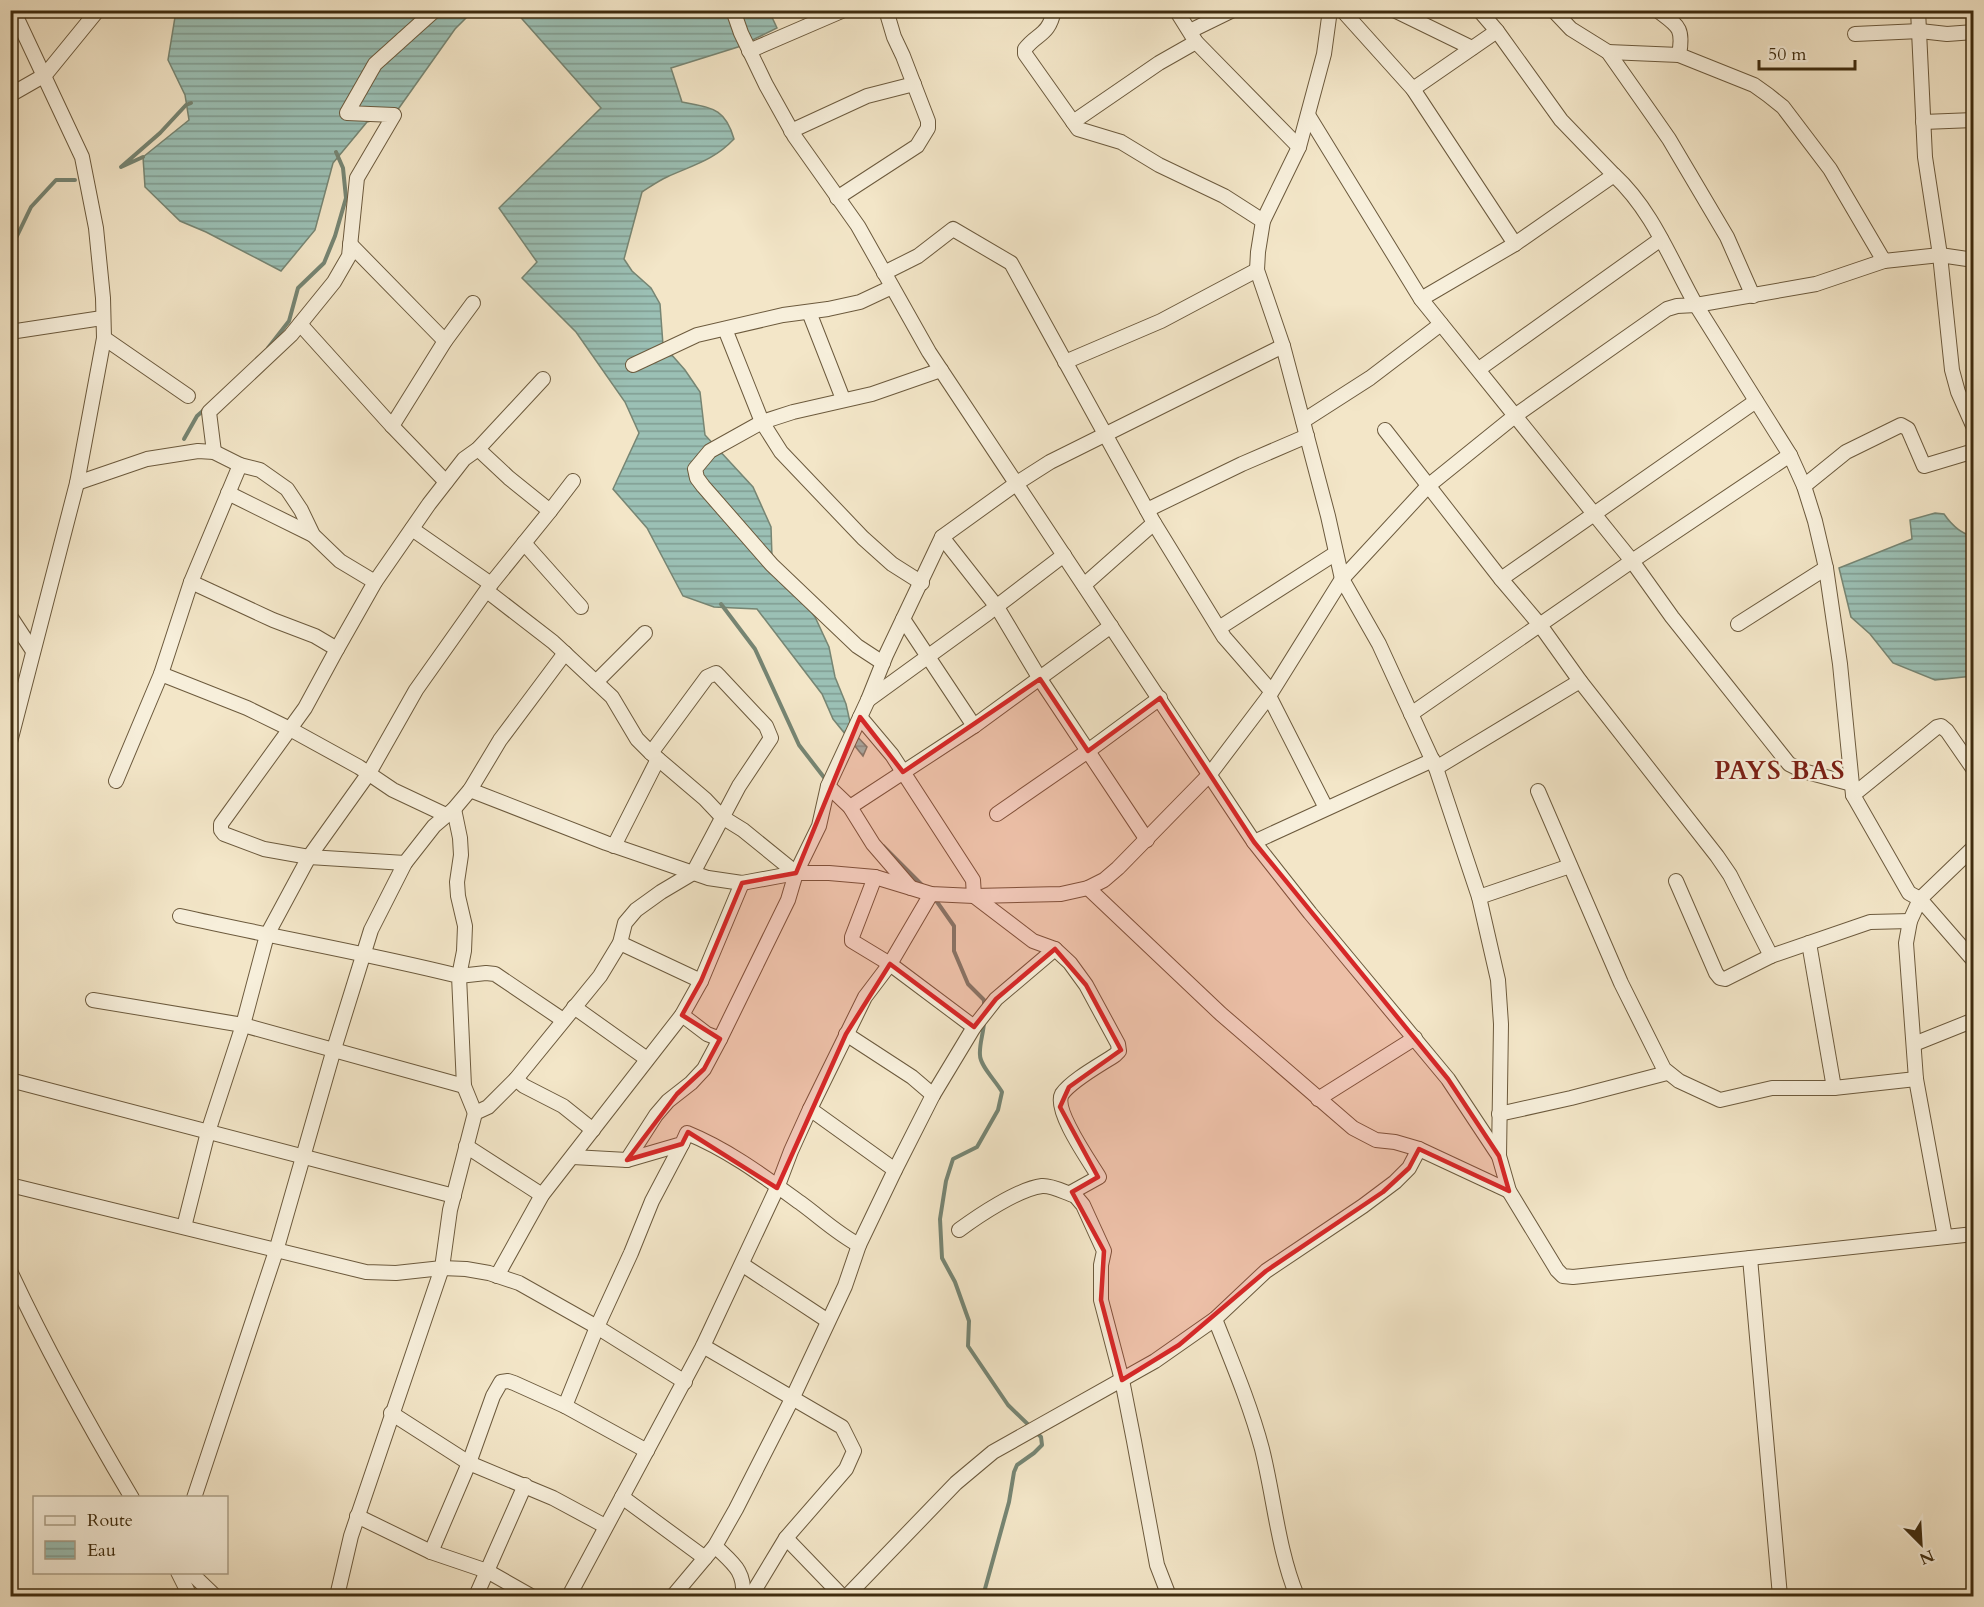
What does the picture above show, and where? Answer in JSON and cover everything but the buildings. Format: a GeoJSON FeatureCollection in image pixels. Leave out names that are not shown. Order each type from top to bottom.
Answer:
{"type":"FeatureCollection","features":[{"type":"Feature","properties":{"kind":"street"},"geometry":{"type":"LineString","coordinates":[[10,742],[77,483],[104,338],[103,298],[96,228],[82,157],[13,10]]}},
{"type":"Feature","properties":{"kind":"street"},"geometry":{"type":"LineString","coordinates":[[10,95],[45,75],[98,10]]}},
{"type":"Feature","properties":{"kind":"street"},"geometry":{"type":"LineString","coordinates":[[214,452],[209,412],[300,324],[334,282],[349,256],[357,178],[394,115],[347,113],[375,64],[435,10]]}},
{"type":"Feature","properties":{"kind":"street"},"geometry":{"type":"LineString","coordinates":[[733,10],[749,51],[791,131],[858,226],[941,370],[1254,842],[1310,914],[1448,1079],[1499,1156]]}},
{"type":"Feature","properties":{"kind":"street"},"geometry":{"type":"LineString","coordinates":[[749,51],[844,10]]}},
{"type":"Feature","properties":{"kind":"street"},"geometry":{"type":"LineString","coordinates":[[837,198],[917,146],[928,128],[928,121],[894,37],[886,10]]}},
{"type":"Feature","properties":{"kind":"street"},"geometry":{"type":"LineString","coordinates":[[1053,10],[1050,25],[1038,39],[1028,45],[1025,54],[1078,129],[1121,142],[1159,165],[1224,196],[1263,221]]}},
{"type":"Feature","properties":{"kind":"street"},"geometry":{"type":"LineString","coordinates":[[1176,10],[1193,37],[1299,147]]}},
{"type":"Feature","properties":{"kind":"street"},"geometry":{"type":"LineString","coordinates":[[1073,122],[1233,10]]}},
{"type":"Feature","properties":{"kind":"street"},"geometry":{"type":"LineString","coordinates":[[1330,10],[1324,54],[1299,147],[1263,221],[1257,270],[1284,345],[1342,579],[1378,644],[1435,764],[1479,897],[1498,980],[1502,1024],[1499,1156],[1509,1191],[1557,1270],[1563,1276],[1589,1276],[1974,1234]]}},
{"type":"Feature","properties":{"kind":"street"},"geometry":{"type":"LineString","coordinates":[[1341,10],[1413,88],[1515,244]]}},
{"type":"Feature","properties":{"kind":"street"},"geometry":{"type":"LineString","coordinates":[[1394,10],[1472,48]]}},
{"type":"Feature","properties":{"kind":"street"},"geometry":{"type":"LineString","coordinates":[[1479,10],[1497,31],[1561,120],[1638,202],[1661,238],[1696,305],[1790,455],[1804,486],[1826,568],[1840,664],[1853,789],[1906,888],[1913,896],[1920,899],[1974,961]]}},
{"type":"Feature","properties":{"kind":"street"},"geometry":{"type":"LineString","coordinates":[[1553,10],[1571,29],[1608,52],[1669,139],[1727,237],[1753,296]]}},
{"type":"Feature","properties":{"kind":"street"},"geometry":{"type":"LineString","coordinates":[[1658,10],[1678,26],[1682,38],[1680,55]]}},
{"type":"Feature","properties":{"kind":"street"},"geometry":{"type":"LineString","coordinates":[[1918,10],[1925,157],[1940,255],[1952,370],[1958,392],[1974,428]]}},
{"type":"Feature","properties":{"kind":"street"},"geometry":{"type":"LineString","coordinates":[[1413,88],[1497,31]]}},
{"type":"Feature","properties":{"kind":"street"},"geometry":{"type":"LineString","coordinates":[[1855,34],[1920,31],[1947,34],[1974,32]]}},
{"type":"Feature","properties":{"kind":"street"},"geometry":{"type":"LineString","coordinates":[[1608,52],[1680,55],[1754,85],[1783,107],[1830,169],[1884,261]]}},
{"type":"Feature","properties":{"kind":"street"},"geometry":{"type":"LineString","coordinates":[[791,131],[867,96],[914,84]]}},
{"type":"Feature","properties":{"kind":"street"},"geometry":{"type":"LineString","coordinates":[[1308,115],[1421,299],[1632,561],[1672,617],[1789,764],[1853,789]]}},
{"type":"Feature","properties":{"kind":"street"},"geometry":{"type":"LineString","coordinates":[[1923,122],[1974,120]]}},
{"type":"Feature","properties":{"kind":"street"},"geometry":{"type":"LineString","coordinates":[[1421,299],[1515,244],[1614,175]]}},
{"type":"Feature","properties":{"kind":"street"},"geometry":{"type":"LineString","coordinates":[[884,273],[918,256],[953,229],[1011,263],[1147,510],[1219,628],[1270,693],[1326,808]]}},
{"type":"Feature","properties":{"kind":"street"},"geometry":{"type":"LineString","coordinates":[[1479,369],[1661,238]]}},
{"type":"Feature","properties":{"kind":"street"},"geometry":{"type":"LineString","coordinates":[[350,244],[445,341]]}},
{"type":"Feature","properties":{"kind":"street"},"geometry":{"type":"LineString","coordinates":[[470,790],[614,846],[708,878],[742,883],[796,873],[850,874],[875,877],[931,894],[974,896],[1062,894],[1088,888],[1104,880],[1118,868],[1210,774],[1270,693],[1342,579],[1428,486],[1516,415],[1666,309],[1816,284],[1884,261],[1940,255],[1974,260]]}},
{"type":"Feature","properties":{"kind":"street"},"geometry":{"type":"LineString","coordinates":[[1065,362],[1161,321],[1257,270]]}},
{"type":"Feature","properties":{"kind":"street"},"geometry":{"type":"LineString","coordinates":[[633,365],[698,336],[783,315],[860,302],[892,287]]}},
{"type":"Feature","properties":{"kind":"street"},"geometry":{"type":"LineString","coordinates":[[392,426],[445,341],[473,303]]}},
{"type":"Feature","properties":{"kind":"street"},"geometry":{"type":"LineString","coordinates":[[810,312],[843,399]]}},
{"type":"Feature","properties":{"kind":"street"},"geometry":{"type":"LineString","coordinates":[[10,333],[102,318]]}},
{"type":"Feature","properties":{"kind":"street"},"geometry":{"type":"LineString","coordinates":[[300,324],[446,482]]}},
{"type":"Feature","properties":{"kind":"street"},"geometry":{"type":"LineString","coordinates":[[1304,421],[1370,378],[1441,324]]}},
{"type":"Feature","properties":{"kind":"street"},"geometry":{"type":"LineString","coordinates":[[725,329],[762,422],[781,452],[863,538],[892,564],[922,583]]}},
{"type":"Feature","properties":{"kind":"street"},"geometry":{"type":"LineString","coordinates":[[104,338],[188,396]]}},
{"type":"Feature","properties":{"kind":"street"},"geometry":{"type":"LineString","coordinates":[[627,1160],[656,1115],[668,1101],[691,1083],[704,1069],[720,1039],[788,900],[796,873],[819,826],[828,786],[942,537],[1050,462],[1284,345]]}},
{"type":"Feature","properties":{"kind":"street"},"geometry":{"type":"LineString","coordinates":[[883,663],[856,646],[772,565],[695,474],[697,465],[710,451],[762,422],[872,393],[941,370]]}},
{"type":"Feature","properties":{"kind":"street"},"geometry":{"type":"LineString","coordinates":[[405,863],[309,857],[264,849],[224,834],[221,824],[310,700],[375,582],[446,482],[464,459],[478,449],[543,379]]}},
{"type":"Feature","properties":{"kind":"street"},"geometry":{"type":"LineString","coordinates":[[1501,579],[1756,401]]}},
{"type":"Feature","properties":{"kind":"street"},"geometry":{"type":"LineString","coordinates":[[1804,486],[1846,452],[1901,425],[1908,429],[1924,466],[1974,451]]}},
{"type":"Feature","properties":{"kind":"street"},"geometry":{"type":"LineString","coordinates":[[1385,430],[1501,579],[1540,625],[1580,681],[1717,856],[1730,875],[1771,956]]}},
{"type":"Feature","properties":{"kind":"street"},"geometry":{"type":"LineString","coordinates":[[1147,510],[1242,464],[1307,436]]}},
{"type":"Feature","properties":{"kind":"street"},"geometry":{"type":"LineString","coordinates":[[478,449],[550,511]]}},
{"type":"Feature","properties":{"kind":"street"},"geometry":{"type":"LineString","coordinates":[[77,483],[147,459],[198,451],[214,452],[240,465],[260,470],[287,489],[301,510],[313,536]]}},
{"type":"Feature","properties":{"kind":"street"},"geometry":{"type":"LineString","coordinates":[[1411,714],[1790,455]]}},
{"type":"Feature","properties":{"kind":"street"},"geometry":{"type":"LineString","coordinates":[[116,781],[161,674],[191,582],[240,465]]}},
{"type":"Feature","properties":{"kind":"street"},"geometry":{"type":"LineString","coordinates":[[184,1227],[208,1132],[243,1025],[267,935],[309,857],[369,773],[416,690],[489,588],[573,481]]}},
{"type":"Feature","properties":{"kind":"street"},"geometry":{"type":"LineString","coordinates":[[228,493],[313,536],[340,561],[375,582]]}},
{"type":"Feature","properties":{"kind":"street"},"geometry":{"type":"LineString","coordinates":[[1084,585],[1155,523]]}},
{"type":"Feature","properties":{"kind":"street"},"geometry":{"type":"LineString","coordinates":[[412,529],[489,588],[565,653],[612,697],[637,739],[654,756],[705,799],[722,817],[744,830],[796,873]]}},
{"type":"Feature","properties":{"kind":"street"},"geometry":{"type":"LineString","coordinates":[[942,537],[997,607],[1040,679],[1147,840]]}},
{"type":"Feature","properties":{"kind":"street"},"geometry":{"type":"LineString","coordinates":[[524,543],[581,607]]}},
{"type":"Feature","properties":{"kind":"street"},"geometry":{"type":"LineString","coordinates":[[1219,628],[1336,553]]}},
{"type":"Feature","properties":{"kind":"street"},"geometry":{"type":"LineString","coordinates":[[868,700],[997,607],[1064,555]]}},
{"type":"Feature","properties":{"kind":"street"},"geometry":{"type":"LineString","coordinates":[[1738,624],[1826,568]]}},
{"type":"Feature","properties":{"kind":"street"},"geometry":{"type":"LineString","coordinates":[[191,582],[273,620],[315,636],[337,649]]}},
{"type":"Feature","properties":{"kind":"street"},"geometry":{"type":"LineString","coordinates":[[10,616],[33,651]]}},
{"type":"Feature","properties":{"kind":"street"},"geometry":{"type":"LineString","coordinates":[[903,619],[974,726]]}},
{"type":"Feature","properties":{"kind":"street"},"geometry":{"type":"LineString","coordinates":[[850,807],[974,726],[1111,626]]}},
{"type":"Feature","properties":{"kind":"street"},"geometry":{"type":"LineString","coordinates":[[596,682],[645,633]]}},
{"type":"Feature","properties":{"kind":"street"},"geometry":{"type":"LineString","coordinates":[[194,1496],[276,1251],[371,930],[405,863],[434,826],[470,790],[500,740],[565,653]]}},
{"type":"Feature","properties":{"kind":"street"},"geometry":{"type":"LineString","coordinates":[[475,1113],[493,1102],[516,1079],[600,976],[620,943],[625,923],[636,910],[693,873],[749,769],[771,738],[766,726],[716,673],[707,677],[654,756],[614,846]]}},
{"type":"Feature","properties":{"kind":"street"},"geometry":{"type":"LineString","coordinates":[[161,674],[247,708],[369,773],[393,790],[450,812]]}},
{"type":"Feature","properties":{"kind":"street"},"geometry":{"type":"LineString","coordinates":[[1254,842],[1326,808],[1435,764],[1580,681]]}},
{"type":"Feature","properties":{"kind":"street"},"geometry":{"type":"LineString","coordinates":[[997,814],[1088,752],[1160,698]]}},
{"type":"Feature","properties":{"kind":"street"},"geometry":{"type":"LineString","coordinates":[[860,717],[882,742],[903,772],[973,880],[974,896],[1033,941],[1055,949],[1070,963],[1086,985],[1119,1048],[1115,1055],[1069,1087],[1060,1100],[1064,1118],[1099,1178],[1076,1189],[1072,1192],[1073,1195]]}},
{"type":"Feature","properties":{"kind":"street"},"geometry":{"type":"LineString","coordinates":[[1853,789],[1941,726],[1947,731],[1974,770]]}},
{"type":"Feature","properties":{"kind":"street"},"geometry":{"type":"LineString","coordinates":[[828,786],[850,807],[873,844],[911,888]]}},
{"type":"Feature","properties":{"kind":"street"},"geometry":{"type":"LineString","coordinates":[[1538,791],[1621,983],[1667,1073],[1720,1100],[1772,1088],[1834,1088],[1916,1079]]}},
{"type":"Feature","properties":{"kind":"street"},"geometry":{"type":"LineString","coordinates":[[337,1596],[357,1516],[442,1268],[453,1196],[475,1113],[464,1086],[459,976],[464,951],[465,926],[457,882],[461,855],[450,812]]}},
{"type":"Feature","properties":{"kind":"street"},"geometry":{"type":"LineString","coordinates":[[1945,1237],[1916,1079],[1906,943],[1910,921],[1920,899],[1974,847]]}},
{"type":"Feature","properties":{"kind":"street"},"geometry":{"type":"LineString","coordinates":[[1479,897],[1569,866]]}},
{"type":"Feature","properties":{"kind":"street"},"geometry":{"type":"LineString","coordinates":[[875,877],[852,939],[854,943],[890,964],[974,1027]]}},
{"type":"Feature","properties":{"kind":"street"},"geometry":{"type":"LineString","coordinates":[[1676,881],[1720,978],[1730,977],[1771,956],[1874,921],[1910,921]]}},
{"type":"Feature","properties":{"kind":"street"},"geometry":{"type":"LineString","coordinates":[[497,1276],[542,1195],[682,1015],[701,981],[742,883]]}},
{"type":"Feature","properties":{"kind":"street"},"geometry":{"type":"LineString","coordinates":[[1088,888],[1221,1014],[1353,1128],[1376,1140],[1395,1142],[1419,1149],[1509,1191]]}},
{"type":"Feature","properties":{"kind":"street"},"geometry":{"type":"LineString","coordinates":[[569,1596],[703,1346],[743,1264],[810,1109],[865,997],[890,964],[931,894]]}},
{"type":"Feature","properties":{"kind":"street"},"geometry":{"type":"LineString","coordinates":[[180,916],[364,953],[459,976],[495,974],[563,1020]]}},
{"type":"Feature","properties":{"kind":"street"},"geometry":{"type":"LineString","coordinates":[[620,943],[701,981]]}},
{"type":"Feature","properties":{"kind":"street"},"geometry":{"type":"LineString","coordinates":[[1809,943],[1834,1088]]}},
{"type":"Feature","properties":{"kind":"street"},"geometry":{"type":"LineString","coordinates":[[673,1596],[715,1546],[736,1509],[792,1399],[845,1286],[859,1245],[933,1095],[974,1027],[996,999],[1055,949]]}},
{"type":"Feature","properties":{"kind":"street"},"geometry":{"type":"LineString","coordinates":[[93,1000],[243,1025],[464,1086]]}},
{"type":"Feature","properties":{"kind":"street"},"geometry":{"type":"LineString","coordinates":[[574,1007],[647,1059]]}},
{"type":"Feature","properties":{"kind":"street"},"geometry":{"type":"LineString","coordinates":[[682,1015],[707,1034],[720,1039]]}},
{"type":"Feature","properties":{"kind":"street"},"geometry":{"type":"LineString","coordinates":[[1914,1044],[1974,1020]]}},
{"type":"Feature","properties":{"kind":"street"},"geometry":{"type":"LineString","coordinates":[[846,1034],[912,1077],[933,1095]]}},
{"type":"Feature","properties":{"kind":"street"},"geometry":{"type":"LineString","coordinates":[[1318,1099],[1415,1038]]}},
{"type":"Feature","properties":{"kind":"street"},"geometry":{"type":"LineString","coordinates":[[1499,1114],[1667,1073]]}},
{"type":"Feature","properties":{"kind":"street"},"geometry":{"type":"LineString","coordinates":[[516,1079],[524,1086],[562,1106],[592,1130]]}},
{"type":"Feature","properties":{"kind":"street"},"geometry":{"type":"LineString","coordinates":[[10,1080],[453,1196]]}},
{"type":"Feature","properties":{"kind":"street"},"geometry":{"type":"LineString","coordinates":[[810,1109],[895,1170]]}},
{"type":"Feature","properties":{"kind":"street"},"geometry":{"type":"LineString","coordinates":[[565,1406],[652,1201],[687,1133],[733,1156],[848,1240],[859,1245]]}},
{"type":"Feature","properties":{"kind":"street"},"geometry":{"type":"LineString","coordinates":[[573,1157],[627,1160],[682,1144]]}},
{"type":"Feature","properties":{"kind":"street"},"geometry":{"type":"LineString","coordinates":[[466,1146],[542,1195]]}},
{"type":"Feature","properties":{"kind":"street"},"geometry":{"type":"LineString","coordinates":[[847,1596],[956,1484],[993,1452],[1155,1361],[1215,1319],[1266,1271],[1395,1182],[1409,1168],[1419,1149]]}},
{"type":"Feature","properties":{"kind":"street"},"geometry":{"type":"LineString","coordinates":[[10,1185],[366,1272],[396,1273],[442,1268],[466,1269],[497,1276],[519,1283],[597,1326],[685,1382]]}},
{"type":"Feature","properties":{"kind":"street"},"geometry":{"type":"LineString","coordinates":[[959,1230],[976,1217],[1011,1198],[1043,1185],[1073,1195],[1083,1206],[1104,1251],[1101,1265],[1101,1300],[1122,1380],[1157,1565],[1169,1596]]}},
{"type":"Feature","properties":{"kind":"street"},"geometry":{"type":"LineString","coordinates":[[1750,1258],[1780,1596]]}},
{"type":"Feature","properties":{"kind":"street"},"geometry":{"type":"LineString","coordinates":[[743,1264],[828,1321]]}},
{"type":"Feature","properties":{"kind":"street"},"geometry":{"type":"LineString","coordinates":[[10,1271],[108,1458],[131,1496]]}},
{"type":"Feature","properties":{"kind":"street"},"geometry":{"type":"LineString","coordinates":[[1215,1319],[1242,1387],[1262,1449],[1283,1550],[1297,1596]]}},
{"type":"Feature","properties":{"kind":"street"},"geometry":{"type":"LineString","coordinates":[[703,1346],[842,1427],[854,1451],[846,1469],[786,1538],[751,1596]]}},
{"type":"Feature","properties":{"kind":"street"},"geometry":{"type":"LineString","coordinates":[[431,1552],[469,1463],[493,1396],[501,1382],[514,1383],[565,1406],[647,1451]]}},
{"type":"Feature","properties":{"kind":"street"},"geometry":{"type":"LineString","coordinates":[[392,1413],[469,1463],[525,1485],[605,1526]]}},
{"type":"Feature","properties":{"kind":"street"},"geometry":{"type":"LineString","coordinates":[[476,1596],[525,1485]]}},
{"type":"Feature","properties":{"kind":"street"},"geometry":{"type":"LineString","coordinates":[[622,1497],[705,1558]]}},
{"type":"Feature","properties":{"kind":"street"},"geometry":{"type":"LineString","coordinates":[[357,1516],[431,1552],[487,1571],[531,1596]]}},
{"type":"Feature","properties":{"kind":"street"},"geometry":{"type":"LineString","coordinates":[[786,1538],[842,1596]]}},
{"type":"Feature","properties":{"kind":"street"},"geometry":{"type":"LineString","coordinates":[[715,1546],[741,1574],[744,1583],[743,1596]]}},
{"type":"Feature","properties":{"kind":"street"},"geometry":{"type":"LineString","coordinates":[[179,1574],[190,1596]]}},
{"type":"Feature","properties":{"kind":"street"},"geometry":{"type":"LineString","coordinates":[[192,1574],[215,1596]]}},
{"type":"Feature","properties":{"kind":"highlighted area"},"geometry":{"type":"Polygon","coordinates":[[[1040,679],[1088,751],[1160,698],[1254,842],[1448,1079],[1499,1156],[1509,1191],[1419,1149],[1409,1168],[1383,1192],[1266,1271],[1179,1345],[1122,1380],[1101,1300],[1104,1251],[1072,1192],[1098,1177],[1060,1107],[1069,1087],[1121,1050],[1086,985],[1055,949],[996,999],[974,1027],[890,964],[846,1034],[777,1188],[688,1132],[682,1144],[627,1160],[677,1094],[704,1069],[720,1039],[682,1015],[701,981],[742,883],[796,873],[860,717],[903,772],[1040,679]]]}},
{"type":"Feature","properties":{"kind":"water"},"geometry":{"type":"Polygon","coordinates":[[[176,11],[473,11],[455,29],[394,115],[367,122],[333,163],[315,230],[281,271],[180,221],[145,187],[143,157],[189,120],[185,95],[168,60],[176,11]]]}},
{"type":"Feature","properties":{"kind":"water"},"geometry":{"type":"Polygon","coordinates":[[[515,11],[769,11],[777,28],[738,47],[671,68],[682,102],[716,111],[726,121],[734,139],[710,158],[642,192],[624,259],[632,271],[651,288],[660,304],[663,345],[685,370],[700,392],[705,435],[753,487],[771,527],[772,557],[815,617],[829,647],[835,677],[846,704],[852,731],[867,747],[863,756],[833,719],[822,694],[757,609],[714,607],[683,596],[647,528],[613,489],[639,433],[625,402],[576,332],[522,278],[537,262],[499,208],[601,108],[515,11]]]}},
{"type":"Feature","properties":{"kind":"water"},"geometry":{"type":"Polygon","coordinates":[[[1935,513],[1944,514],[1957,528],[1973,536],[1973,676],[1935,680],[1893,663],[1870,634],[1851,617],[1839,568],[1912,539],[1910,520],[1935,513]]]}},
{"type":"Feature","properties":{"kind":"waterway"},"geometry":{"type":"LineString","coordinates":[[143,157],[121,167],[160,133],[186,105],[191,103]]}},
{"type":"Feature","properties":{"kind":"waterway"},"geometry":{"type":"LineString","coordinates":[[268,348],[289,321],[298,288],[324,263],[335,236],[346,198],[343,168],[336,152]]}},
{"type":"Feature","properties":{"kind":"waterway"},"geometry":{"type":"LineString","coordinates":[[10,245],[31,207],[56,180],[75,180]]}},
{"type":"Feature","properties":{"kind":"waterway"},"geometry":{"type":"LineString","coordinates":[[184,439],[197,416],[205,409]]}},
{"type":"Feature","properties":{"kind":"waterway"},"geometry":{"type":"LineString","coordinates":[[721,604],[755,649],[799,745],[826,780]]}},
{"type":"Feature","properties":{"kind":"waterway"},"geometry":{"type":"LineString","coordinates":[[883,846],[924,887]]}},
{"type":"Feature","properties":{"kind":"waterway"},"geometry":{"type":"LineString","coordinates":[[935,899],[954,926],[954,951],[968,984],[984,1000],[984,1008]]}},
{"type":"Feature","properties":{"kind":"waterway"},"geometry":{"type":"LineString","coordinates":[[983,1596],[1009,1502],[1014,1472],[1017,1465],[1042,1445],[1041,1437],[1008,1405],[968,1346],[969,1321],[955,1282],[942,1258],[940,1219],[946,1181],[953,1159],[977,1147],[998,1110],[1002,1092],[985,1069],[981,1059],[980,1047],[984,1021]]}},
{"type":"Feature","properties":{"kind":"district","name":"PAYS BAS"},"geometry":{"type":"Point","coordinates":[1780,770]}}]}
